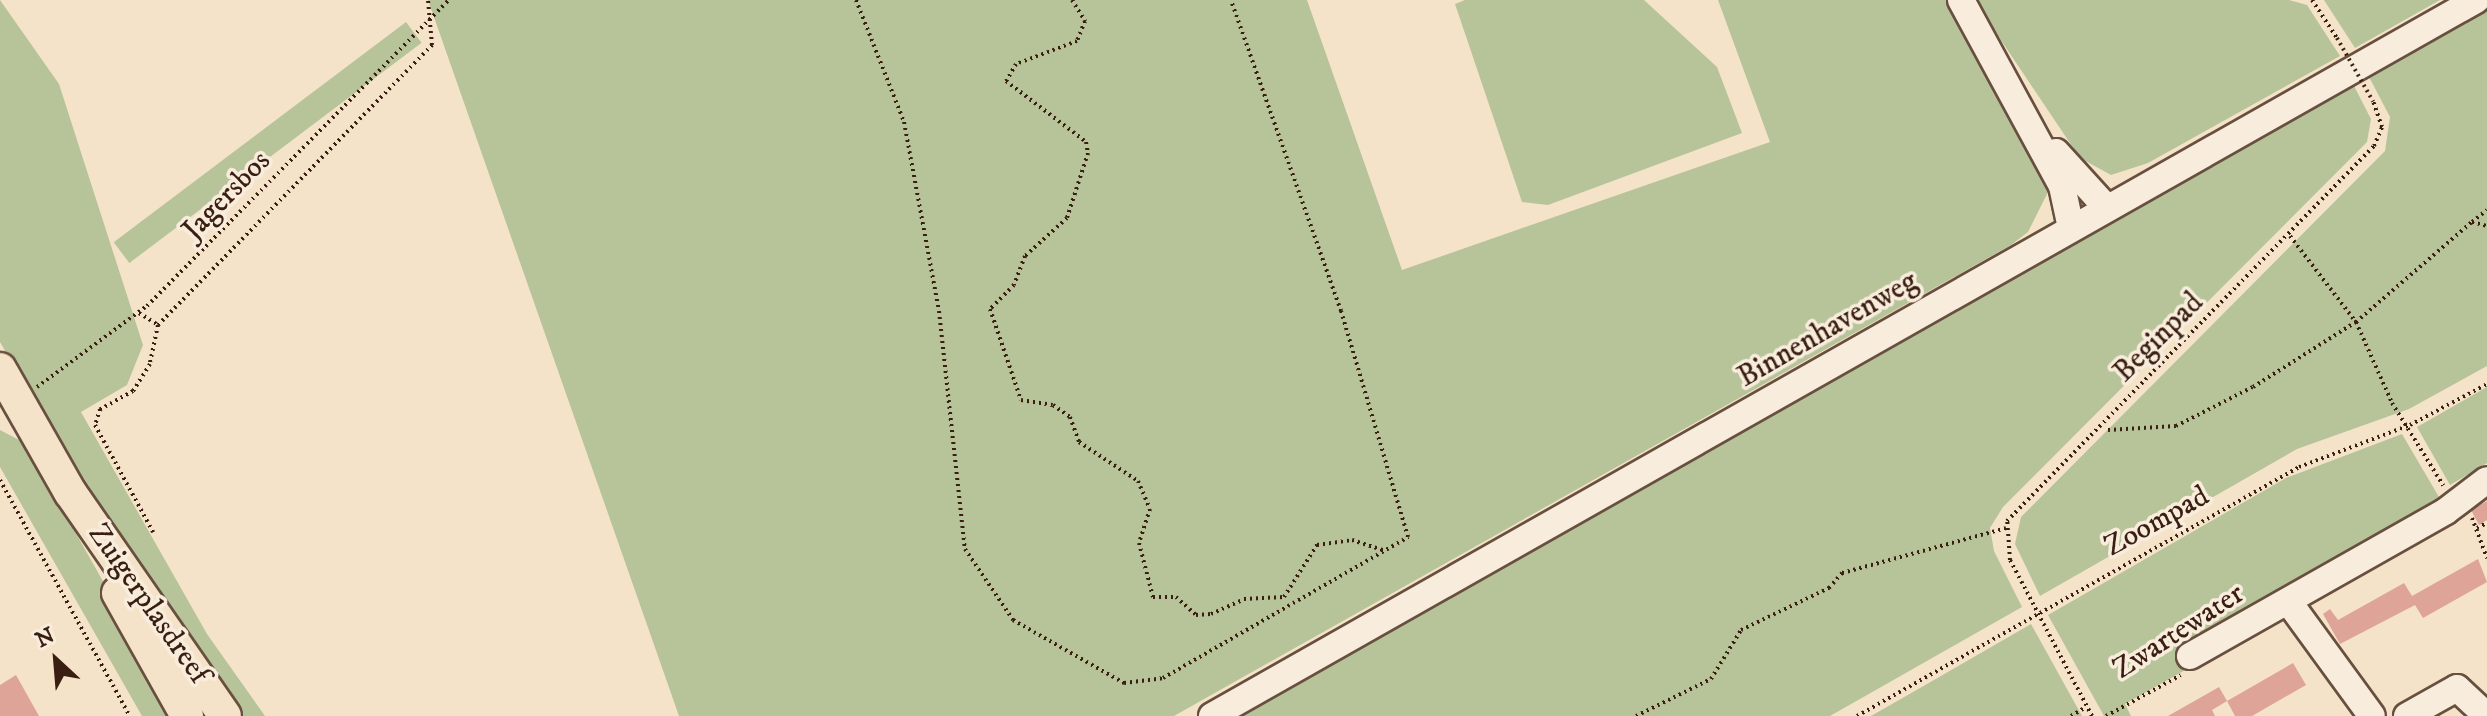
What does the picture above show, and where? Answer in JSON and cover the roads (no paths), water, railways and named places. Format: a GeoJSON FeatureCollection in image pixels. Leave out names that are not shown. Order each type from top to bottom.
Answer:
{"type":"FeatureCollection","features":[{"type":"Feature","properties":{"kind":"main road","name":"Zuigerplasdreef"},"geometry":{"type":"LineString","coordinates":[[0,369],[70,492],[187,716]]}},
{"type":"Feature","properties":{"kind":"main road","name":"Zuigerplasdreef"},"geometry":{"type":"LineString","coordinates":[[70,492],[225,716]]}},
{"type":"Feature","properties":{"kind":"street"},"geometry":{"type":"LineString","coordinates":[[1961,0],[2062,186],[2071,228]]}},
{"type":"Feature","properties":{"kind":"street","name":"Binnenhavenweg"},"geometry":{"type":"LineString","coordinates":[[1212,716],[2476,0]]}},
{"type":"Feature","properties":{"kind":"street"},"geometry":{"type":"LineString","coordinates":[[2021,109],[2107,208]]}},
{"type":"Feature","properties":{"kind":"street","name":"Zwartewater"},"geometry":{"type":"LineString","coordinates":[[2190,656],[2288,601],[2448,495],[2487,480]]}},
{"type":"Feature","properties":{"kind":"street","name":"Zwartewater"},"geometry":{"type":"LineString","coordinates":[[2288,601],[2372,716]]}},
{"type":"Feature","properties":{"kind":"street"},"geometry":{"type":"LineString","coordinates":[[2407,716],[2457,688],[2487,716]]}}]}
